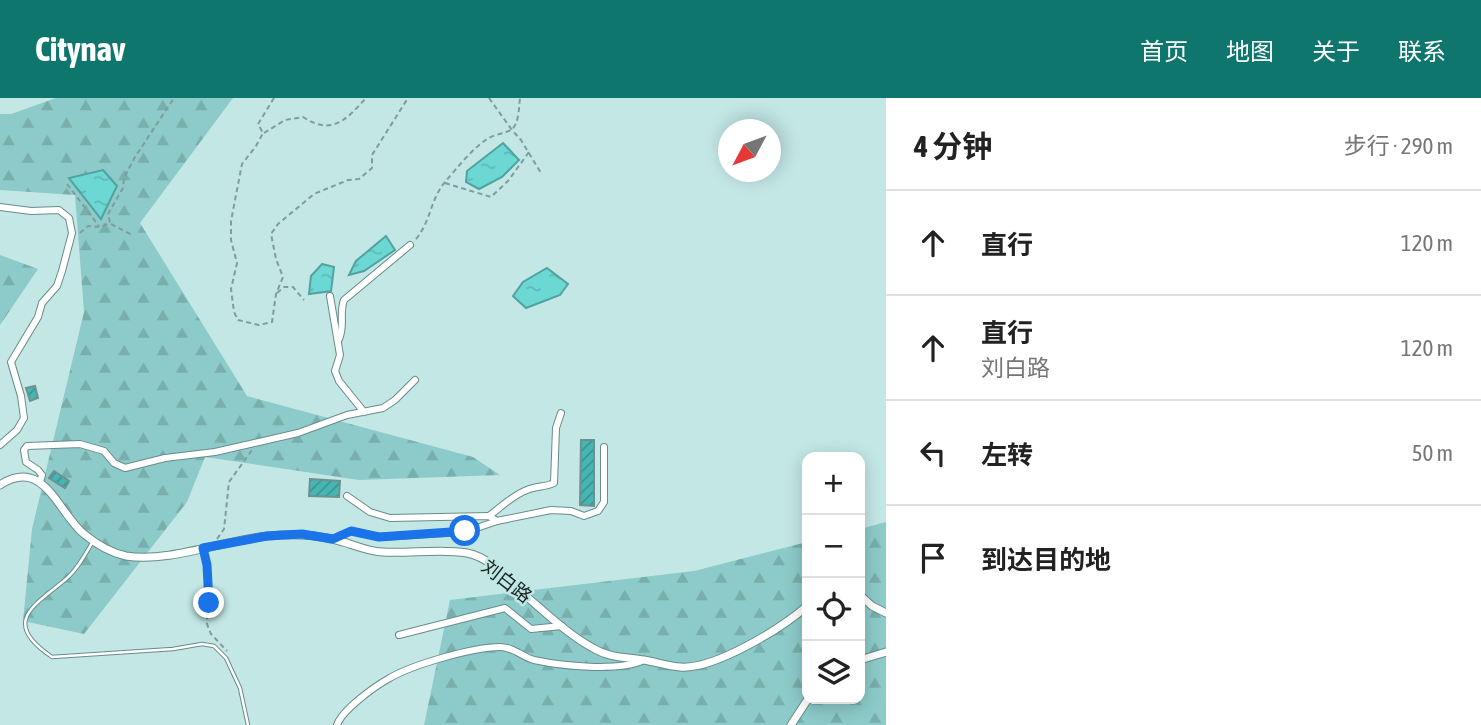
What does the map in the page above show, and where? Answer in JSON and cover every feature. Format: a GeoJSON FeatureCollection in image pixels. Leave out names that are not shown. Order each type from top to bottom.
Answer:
{"type":"FeatureCollection","features":[{"type":"Feature","properties":{"kind":"street"},"geometry":{"type":"LineString","coordinates":[[0,207],[31,211],[59,210],[69,218],[72,233],[57,286],[43,303],[38,317],[11,362],[24,418],[17,430],[0,445]]}},
{"type":"Feature","properties":{"kind":"street"},"geometry":{"type":"LineString","coordinates":[[339,340],[343,332],[341,308],[344,300],[410,245]]}},
{"type":"Feature","properties":{"kind":"street"},"geometry":{"type":"LineString","coordinates":[[330,296],[339,340],[340,355],[335,371],[339,381],[364,412]]}},
{"type":"Feature","properties":{"kind":"street"},"geometry":{"type":"LineString","coordinates":[[0,485],[18,478],[40,482],[42,475],[26,462],[24,450],[31,445],[80,444],[99,448],[114,463],[125,468],[165,458],[215,452],[260,442],[298,433],[347,415],[383,408],[415,380]]}},
{"type":"Feature","properties":{"kind":"street"},"geometry":{"type":"LineString","coordinates":[[489,516],[524,491],[539,486],[551,486],[554,483],[556,428],[561,412]]}},
{"type":"Feature","properties":{"kind":"street"},"geometry":{"type":"LineString","coordinates":[[333,539],[351,531],[379,537],[465,531],[497,521],[551,510],[571,511],[583,516],[598,511],[604,502],[604,447]]}},
{"type":"Feature","properties":{"kind":"street","name":"刘白路"},"geometry":{"type":"LineString","coordinates":[[40,482],[84,534],[111,551],[126,556],[149,557],[267,536],[302,534],[333,539],[365,550],[466,553],[496,567],[564,626],[608,656],[693,668],[708,664],[785,625],[802,610]]}},
{"type":"Feature","properties":{"kind":"street"},"geometry":{"type":"LineString","coordinates":[[348,496],[370,512],[390,518],[489,516],[497,521]]}},
{"type":"Feature","properties":{"kind":"street"},"geometry":{"type":"LineString","coordinates":[[865,600],[886,612]]}},
{"type":"Feature","properties":{"kind":"street"},"geometry":{"type":"LineString","coordinates":[[399,635],[505,608],[531,629],[564,626]]}},
{"type":"Feature","properties":{"kind":"street"},"geometry":{"type":"LineString","coordinates":[[337,725],[354,705],[388,678],[461,652],[501,647],[516,650],[531,659],[586,668],[635,664],[644,660]]}},
{"type":"Feature","properties":{"kind":"street"},"geometry":{"type":"LineString","coordinates":[[865,658],[886,652]]}},
{"type":"Feature","properties":{"kind":"street"},"geometry":{"type":"LineString","coordinates":[[791,725],[805,704]]}},
{"type":"Feature","properties":{"kind":"lane"},"geometry":{"type":"LineString","coordinates":[[93,540],[83,559],[68,577],[29,608],[23,617],[24,632],[36,647],[52,657],[173,649],[202,644],[214,646],[226,658],[240,688],[248,725]]}},
{"type":"Feature","properties":{"kind":"path"},"geometry":{"type":"LineString","coordinates":[[132,235],[110,223],[108,214],[147,136],[174,98]]}},
{"type":"Feature","properties":{"kind":"path"},"geometry":{"type":"LineString","coordinates":[[263,133],[258,124],[274,98]]}},
{"type":"Feature","properties":{"kind":"path"},"geometry":{"type":"LineString","coordinates":[[366,98],[348,117],[330,127],[313,124],[303,117],[285,120],[263,133],[242,164],[231,221],[231,240],[237,263],[231,289],[234,312],[238,320],[259,325],[272,322],[276,293],[283,277],[275,259],[271,234],[278,224],[314,194],[348,180],[359,179],[372,168],[372,155],[408,98]]}},
{"type":"Feature","properties":{"kind":"path"},"geometry":{"type":"LineString","coordinates":[[489,98],[522,140],[541,173]]}},
{"type":"Feature","properties":{"kind":"path"},"geometry":{"type":"LineString","coordinates":[[410,245],[424,230],[432,211],[433,199],[445,183],[486,139],[512,130],[516,123],[520,98]]}},
{"type":"Feature","properties":{"kind":"path"},"geometry":{"type":"LineString","coordinates":[[445,183],[491,197],[509,181],[529,152]]}},
{"type":"Feature","properties":{"kind":"path"},"geometry":{"type":"LineString","coordinates":[[66,184],[100,227]]}},
{"type":"Feature","properties":{"kind":"path"},"geometry":{"type":"LineString","coordinates":[[72,233],[80,234],[88,226],[100,227],[110,223]]}},
{"type":"Feature","properties":{"kind":"path"},"geometry":{"type":"LineString","coordinates":[[276,293],[284,287],[293,287],[304,300]]}},
{"type":"Feature","properties":{"kind":"path"},"geometry":{"type":"LineString","coordinates":[[227,544],[217,539],[224,529],[229,482],[248,453],[260,442]]}},
{"type":"Feature","properties":{"kind":"path"},"geometry":{"type":"LineString","coordinates":[[203,548],[207,565],[207,624],[211,634]]}},
{"type":"Feature","properties":{"kind":"green space"},"geometry":{"type":"Polygon","coordinates":[[[56,98],[233,98],[140,223],[247,396],[473,457],[500,475],[359,480],[205,457],[187,502],[84,634],[23,621],[32,529],[84,312],[75,195],[0,190],[0,114],[11,114],[56,98]]]}},
{"type":"Feature","properties":{"kind":"green space"},"geometry":{"type":"Polygon","coordinates":[[[0,255],[38,269],[0,325],[0,255]]]}},
{"type":"Feature","properties":{"kind":"green space"},"geometry":{"type":"Polygon","coordinates":[[[886,522],[886,725],[424,725],[450,600],[694,571],[802,543],[802,704],[865,704],[865,528],[886,522]]]}},
{"type":"Feature","properties":{"kind":"water"},"geometry":{"type":"Polygon","coordinates":[[[503,143],[519,160],[502,177],[479,189],[466,182],[467,171],[503,143]]]}},
{"type":"Feature","properties":{"kind":"water"},"geometry":{"type":"Polygon","coordinates":[[[103,170],[117,186],[101,219],[69,178],[103,170]]]}},
{"type":"Feature","properties":{"kind":"water"},"geometry":{"type":"Polygon","coordinates":[[[386,236],[395,250],[364,271],[349,275],[356,261],[386,236]]]}},
{"type":"Feature","properties":{"kind":"water"},"geometry":{"type":"Polygon","coordinates":[[[322,264],[334,267],[331,291],[309,294],[311,276],[322,264]]]}},
{"type":"Feature","properties":{"kind":"water"},"geometry":{"type":"Polygon","coordinates":[[[547,268],[568,284],[560,295],[526,308],[513,296],[523,282],[547,268]]]}},
{"type":"Feature","properties":{"kind":"building"},"geometry":{"type":"Polygon","coordinates":[[[35,386],[38,398],[30,401],[26,388],[35,386]]]}},
{"type":"Feature","properties":{"kind":"building"},"geometry":{"type":"Polygon","coordinates":[[[581,440],[594,440],[594,506],[580,505],[581,440]]]}},
{"type":"Feature","properties":{"kind":"building"},"geometry":{"type":"Polygon","coordinates":[[[54,471],[69,481],[65,488],[49,478],[54,471]]]}},
{"type":"Feature","properties":{"kind":"building"},"geometry":{"type":"Polygon","coordinates":[[[310,479],[340,481],[339,497],[309,496],[310,479]]]}},
{"type":"Feature","properties":{"kind":"route"},"geometry":{"type":"LineString","coordinates":[[209,603],[207,565],[203,548],[267,536],[302,534],[333,539],[351,531],[379,537],[465,531]]}}]}
